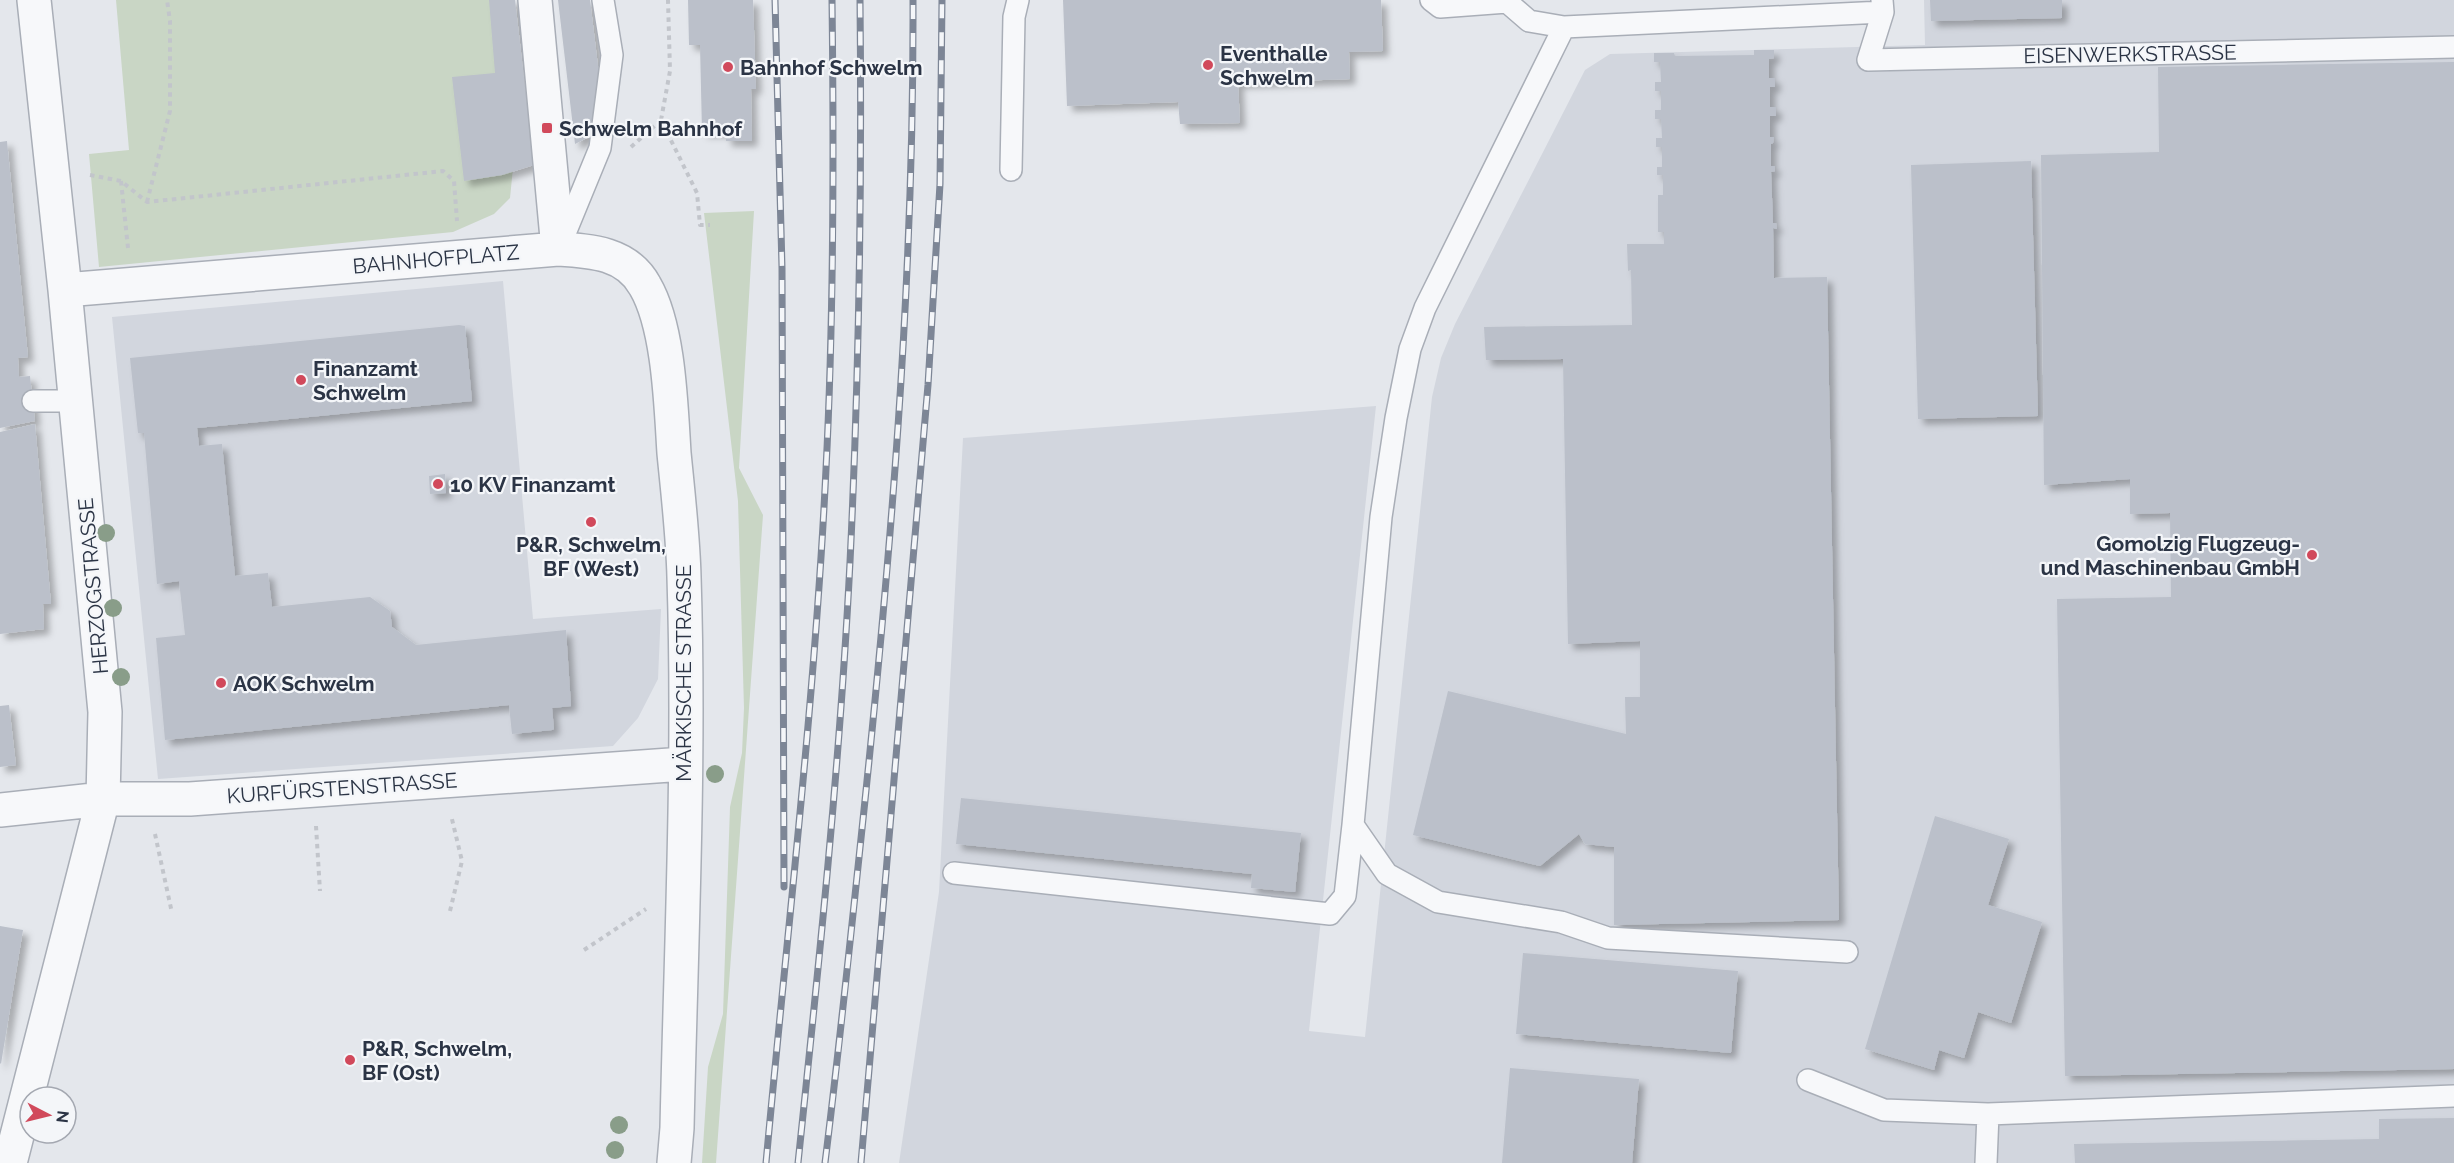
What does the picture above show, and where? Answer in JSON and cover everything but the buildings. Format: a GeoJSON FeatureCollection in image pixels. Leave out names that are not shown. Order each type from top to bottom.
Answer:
{"type":"FeatureCollection","features":[{"type":"Feature","properties":{"kind":"street","name":"HERZOGSTRASSE"},"geometry":{"type":"LineString","coordinates":[[10,1163],[103,800],[105,712],[65,290],[34,0]]}},
{"type":"Feature","properties":{"kind":"street"},"geometry":{"type":"LineString","coordinates":[[535,0],[558,249]]}},
{"type":"Feature","properties":{"kind":"street","name":"BAHNHOFPLATZ"},"geometry":{"type":"LineString","coordinates":[[65,290],[558,249]]}},
{"type":"Feature","properties":{"kind":"street","name":"MÄRKISCHE STRASSE"},"geometry":{"type":"LineString","coordinates":[[558,249],[596,251],[624,261],[645,285],[660,321],[673,436],[684,576],[684,764],[674,1163]]}},
{"type":"Feature","properties":{"kind":"street","name":"KURFÜRSTENSTRASSE"},"geometry":{"type":"LineString","coordinates":[[0,810],[103,800],[190,799],[684,764]]}},
{"type":"Feature","properties":{"kind":"lane"},"geometry":{"type":"LineString","coordinates":[[558,249],[600,148],[612,55],[603,0]]}},
{"type":"Feature","properties":{"kind":"lane"},"geometry":{"type":"LineString","coordinates":[[1011,170],[1014,17],[1018,0]]}},
{"type":"Feature","properties":{"kind":"lane"},"geometry":{"type":"LineString","coordinates":[[1431,0],[1440,7],[1507,3],[1529,21],[1564,27],[1882,6]]}},
{"type":"Feature","properties":{"kind":"lane","name":"EISENWERKSTRASSE"},"geometry":{"type":"LineString","coordinates":[[1882,6],[1868,60],[2454,47]]}},
{"type":"Feature","properties":{"kind":"lane"},"geometry":{"type":"LineString","coordinates":[[954,873],[1330,914],[1345,896],[1381,517],[1396,418],[1410,349],[1444,268],[1564,27]]}},
{"type":"Feature","properties":{"kind":"lane"},"geometry":{"type":"LineString","coordinates":[[33,401],[75,401]]}},
{"type":"Feature","properties":{"kind":"lane"},"geometry":{"type":"LineString","coordinates":[[1353,825],[1387,874],[1438,902],[1561,922],[1608,938],[1847,952]]}},
{"type":"Feature","properties":{"kind":"lane"},"geometry":{"type":"LineString","coordinates":[[1808,1080],[1884,1110],[1988,1114],[2454,1096]]}},
{"type":"Feature","properties":{"kind":"lane"},"geometry":{"type":"LineString","coordinates":[[1986,1163],[1988,1114]]}},
{"type":"Feature","properties":{"kind":"path"},"geometry":{"type":"LineString","coordinates":[[147,202],[170,111],[170,21],[167,0]]}},
{"type":"Feature","properties":{"kind":"path"},"geometry":{"type":"LineString","coordinates":[[668,0],[670,71],[661,120],[697,193],[700,225],[710,225]]}},
{"type":"Feature","properties":{"kind":"path"},"geometry":{"type":"LineString","coordinates":[[626,152],[661,120]]}},
{"type":"Feature","properties":{"kind":"path"},"geometry":{"type":"LineString","coordinates":[[51,168],[121,181],[147,202],[442,171],[454,181],[460,257]]}},
{"type":"Feature","properties":{"kind":"path"},"geometry":{"type":"LineString","coordinates":[[121,181],[132,284]]}},
{"type":"Feature","properties":{"kind":"path"},"geometry":{"type":"LineString","coordinates":[[443,780],[462,861],[450,911]]}},
{"type":"Feature","properties":{"kind":"path"},"geometry":{"type":"LineString","coordinates":[[314,790],[320,891]]}},
{"type":"Feature","properties":{"kind":"path"},"geometry":{"type":"LineString","coordinates":[[146,798],[172,913]]}},
{"type":"Feature","properties":{"kind":"path"},"geometry":{"type":"LineString","coordinates":[[585,950],[646,910],[647,899]]}},
{"type":"Feature","properties":{"kind":"shaded area"},"geometry":{"type":"Polygon","coordinates":[[[1924,0],[2454,0],[2454,1163],[899,1163],[939,892],[963,438],[1376,406],[1309,1031],[1365,1037],[1432,397],[1441,358],[1455,324],[1585,70],[1610,54],[1925,45],[1924,0]]]}},
{"type":"Feature","properties":{"kind":"shaded area"},"geometry":{"type":"Polygon","coordinates":[[[503,281],[533,619],[661,609],[658,679],[638,718],[613,746],[158,779],[112,317],[503,281]]]}},
{"type":"Feature","properties":{"kind":"green space"},"geometry":{"type":"Polygon","coordinates":[[[116,0],[503,0],[513,168],[510,198],[494,214],[453,232],[99,267],[89,154],[129,150],[116,0]]]}},
{"type":"Feature","properties":{"kind":"green space"},"geometry":{"type":"Polygon","coordinates":[[[754,211],[739,468],[763,515],[716,1163],[702,1163],[708,1067],[723,1014],[730,807],[742,753],[744,708],[738,501],[704,213],[754,211]]]}},
{"type":"Feature","properties":{"kind":"railway"},"geometry":{"type":"LineString","coordinates":[[775,0],[782,268],[784,887]]}},
{"type":"Feature","properties":{"kind":"railway"},"geometry":{"type":"LineString","coordinates":[[766,1163],[808,729],[821,556],[829,410],[832,293],[832,0]]}},
{"type":"Feature","properties":{"kind":"railway"},"geometry":{"type":"LineString","coordinates":[[798,1163],[835,788],[850,562],[859,281],[860,0]]}},
{"type":"Feature","properties":{"kind":"railway"},"geometry":{"type":"LineString","coordinates":[[825,1163],[871,742],[890,531],[905,319],[913,0]]}},
{"type":"Feature","properties":{"kind":"railway"},"geometry":{"type":"LineString","coordinates":[[861,1163],[928,385],[940,184],[942,0]]}},
{"type":"Feature","properties":{"kind":"place","name":"Eventhalle Schwelm"},"geometry":{"type":"Point","coordinates":[1208,65]}},
{"type":"Feature","properties":{"kind":"place","name":"Bahnhof Schwelm"},"geometry":{"type":"Point","coordinates":[728,67]}},
{"type":"Feature","properties":{"kind":"place","name":"Schwelm Bahnhof"},"geometry":{"type":"Point","coordinates":[547,128]}},
{"type":"Feature","properties":{"kind":"place","name":"Finanzamt Schwelm"},"geometry":{"type":"Point","coordinates":[301,380]}},
{"type":"Feature","properties":{"kind":"place","name":"10 KV Finanzamt"},"geometry":{"type":"Point","coordinates":[438,484]}},
{"type":"Feature","properties":{"kind":"place","name":"P&R, Schwelm, BF (West)"},"geometry":{"type":"Point","coordinates":[591,522]}},
{"type":"Feature","properties":{"kind":"place","name":"Gomolzig Flugzeug- und Maschinenbau GmbH"},"geometry":{"type":"Point","coordinates":[2312,555]}},
{"type":"Feature","properties":{"kind":"place","name":"AOK Schwelm"},"geometry":{"type":"Point","coordinates":[221,683]}},
{"type":"Feature","properties":{"kind":"place","name":"P&R, Schwelm, BF (Ost)"},"geometry":{"type":"Point","coordinates":[350,1060]}}]}
